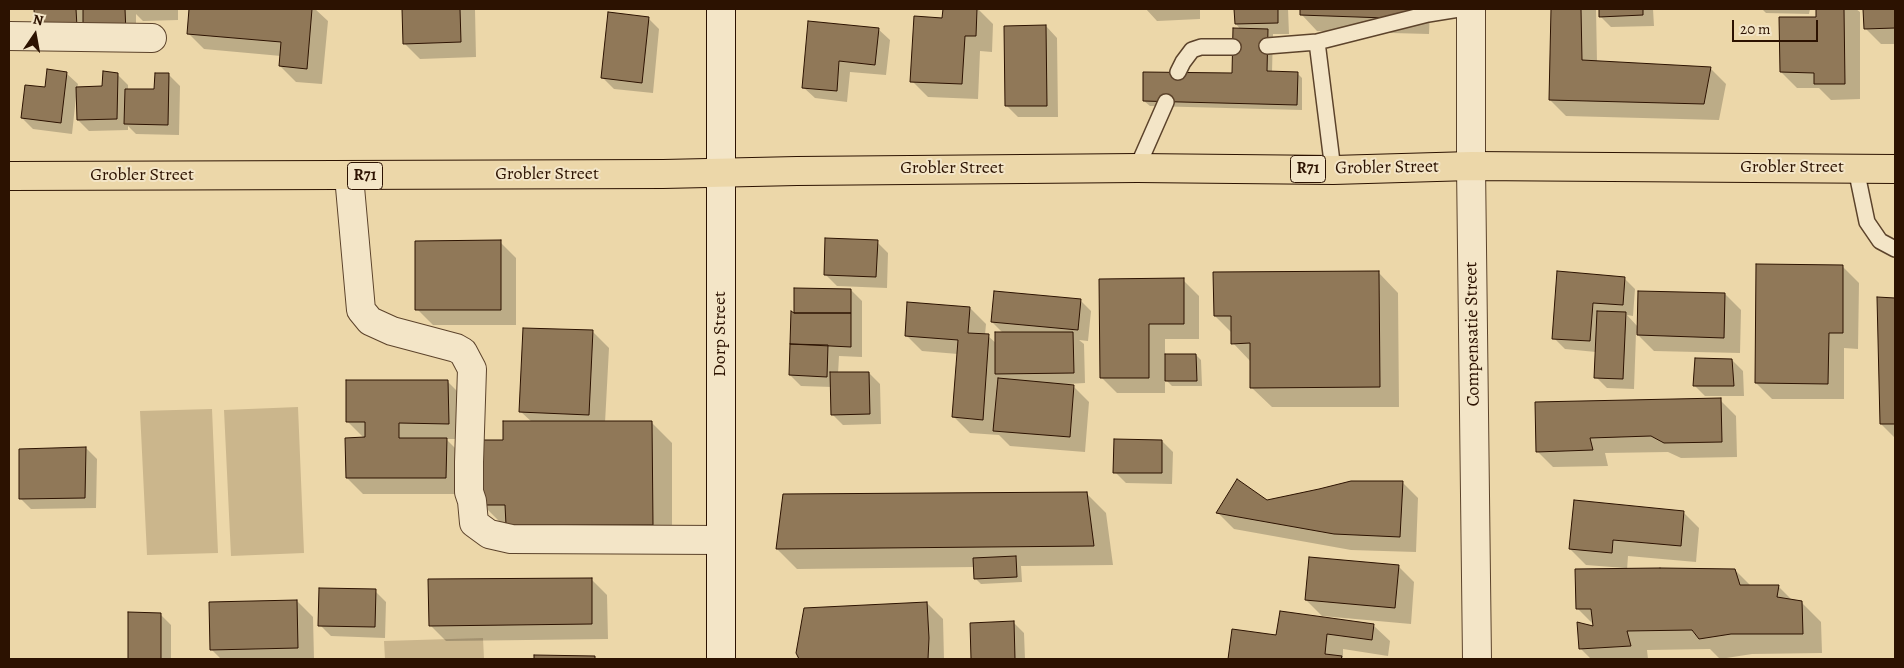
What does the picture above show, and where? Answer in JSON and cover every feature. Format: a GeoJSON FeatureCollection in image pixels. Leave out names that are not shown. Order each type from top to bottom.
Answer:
{"type":"FeatureCollection","features":[{"type":"Feature","properties":{"kind":"main road","name":"Grobler Street"},"geometry":{"type":"LineString","coordinates":[[9,176],[662,174],[1137,168],[1333,170],[1471,166],[1895,169]]}},
{"type":"Feature","properties":{"kind":"street","name":"Dorp Street"},"geometry":{"type":"LineString","coordinates":[[720,659],[721,9]]}},
{"type":"Feature","properties":{"kind":"street","name":"Compensatie Street"},"geometry":{"type":"LineString","coordinates":[[1472,9],[1471,166],[1477,659]]}},
{"type":"Feature","properties":{"kind":"street"},"geometry":{"type":"LineString","coordinates":[[9,36],[152,38]]}},
{"type":"Feature","properties":{"kind":"street"},"geometry":{"type":"LineString","coordinates":[[349,176],[361,310],[370,321],[392,331],[450,346],[463,352],[472,369],[469,492],[474,522],[489,534],[511,539],[721,540]]}},
{"type":"Feature","properties":{"kind":"lane"},"geometry":{"type":"LineString","coordinates":[[1267,46],[1317,42],[1428,14],[1459,9]]}},
{"type":"Feature","properties":{"kind":"lane"},"geometry":{"type":"LineString","coordinates":[[1317,42],[1333,170]]}},
{"type":"Feature","properties":{"kind":"lane"},"geometry":{"type":"LineString","coordinates":[[1178,72],[1192,50],[1233,47]]}},
{"type":"Feature","properties":{"kind":"lane"},"geometry":{"type":"LineString","coordinates":[[1137,168],[1166,102]]}},
{"type":"Feature","properties":{"kind":"lane"},"geometry":{"type":"LineString","coordinates":[[1856,169],[1867,222],[1880,241],[1895,250]]}},
{"type":"Feature","properties":{"kind":"shaded area"},"geometry":{"type":"Polygon","coordinates":[[[298,407],[304,553],[231,556],[224,410],[298,407]]]}},
{"type":"Feature","properties":{"kind":"shaded area"},"geometry":{"type":"Polygon","coordinates":[[[212,409],[218,553],[147,555],[140,411],[212,409]]]}},
{"type":"Feature","properties":{"kind":"shaded area"},"geometry":{"type":"Polygon","coordinates":[[[483,638],[484,659],[385,659],[384,641],[483,638]]]}},
{"type":"Feature","properties":{"kind":"building"},"geometry":{"type":"Polygon","coordinates":[[[34,9],[76,9],[77,27],[35,28],[34,9]]]}},
{"type":"Feature","properties":{"kind":"building"},"geometry":{"type":"Polygon","coordinates":[[[83,9],[125,9],[126,33],[83,33],[83,9]]]}},
{"type":"Feature","properties":{"kind":"building"},"geometry":{"type":"Polygon","coordinates":[[[189,9],[312,9],[307,69],[279,66],[281,42],[187,34],[189,9]]]}},
{"type":"Feature","properties":{"kind":"building"},"geometry":{"type":"Polygon","coordinates":[[[402,9],[460,9],[461,42],[403,44],[402,9]]]}},
{"type":"Feature","properties":{"kind":"building"},"geometry":{"type":"Polygon","coordinates":[[[943,9],[977,9],[976,36],[965,36],[962,84],[910,82],[914,16],[942,18],[943,9]]]}},
{"type":"Feature","properties":{"kind":"building"},"geometry":{"type":"Polygon","coordinates":[[[1234,9],[1278,9],[1278,23],[1235,24],[1234,9]]]}},
{"type":"Feature","properties":{"kind":"building"},"geometry":{"type":"Polygon","coordinates":[[[1300,9],[1414,9],[1414,19],[1300,15],[1300,9]]]}},
{"type":"Feature","properties":{"kind":"building"},"geometry":{"type":"Polygon","coordinates":[[[1551,9],[1581,9],[1582,60],[1711,67],[1704,104],[1549,100],[1551,9]]]}},
{"type":"Feature","properties":{"kind":"building"},"geometry":{"type":"Polygon","coordinates":[[[1599,9],[1643,9],[1643,15],[1599,17],[1599,9]]]}},
{"type":"Feature","properties":{"kind":"building"},"geometry":{"type":"Polygon","coordinates":[[[1816,9],[1844,9],[1845,84],[1814,84],[1814,73],[1780,72],[1779,17],[1816,17],[1816,9]]]}},
{"type":"Feature","properties":{"kind":"building"},"geometry":{"type":"Polygon","coordinates":[[[1863,9],[1895,9],[1895,28],[1864,29],[1863,9]]]}},
{"type":"Feature","properties":{"kind":"building"},"geometry":{"type":"Polygon","coordinates":[[[608,12],[649,17],[642,83],[601,78],[608,12]]]}},
{"type":"Feature","properties":{"kind":"building"},"geometry":{"type":"Polygon","coordinates":[[[808,21],[879,28],[875,65],[839,61],[837,91],[802,88],[808,21]]]}},
{"type":"Feature","properties":{"kind":"building"},"geometry":{"type":"Polygon","coordinates":[[[1046,25],[1047,106],[1005,106],[1004,26],[1046,25]]]}},
{"type":"Feature","properties":{"kind":"building"},"geometry":{"type":"Polygon","coordinates":[[[1233,28],[1268,29],[1267,71],[1298,72],[1297,105],[1143,101],[1143,72],[1232,73],[1233,28]]]}},
{"type":"Feature","properties":{"kind":"building"},"geometry":{"type":"Polygon","coordinates":[[[47,69],[67,72],[61,123],[21,118],[25,85],[45,87],[47,69]]]}},
{"type":"Feature","properties":{"kind":"building"},"geometry":{"type":"Polygon","coordinates":[[[103,71],[118,73],[117,119],[77,120],[76,87],[102,86],[103,71]]]}},
{"type":"Feature","properties":{"kind":"building"},"geometry":{"type":"Polygon","coordinates":[[[155,73],[169,73],[168,125],[124,124],[125,89],[154,89],[155,73]]]}},
{"type":"Feature","properties":{"kind":"building"},"geometry":{"type":"Polygon","coordinates":[[[825,238],[878,240],[876,277],[824,275],[825,238]]]}},
{"type":"Feature","properties":{"kind":"building"},"geometry":{"type":"Polygon","coordinates":[[[501,240],[501,310],[415,310],[415,241],[501,240]]]}},
{"type":"Feature","properties":{"kind":"building"},"geometry":{"type":"Polygon","coordinates":[[[1756,264],[1843,265],[1843,333],[1829,333],[1828,384],[1755,383],[1756,264]]]}},
{"type":"Feature","properties":{"kind":"building"},"geometry":{"type":"Polygon","coordinates":[[[1379,271],[1380,387],[1250,388],[1250,343],[1231,344],[1231,316],[1214,316],[1213,272],[1379,271]]]}},
{"type":"Feature","properties":{"kind":"building"},"geometry":{"type":"Polygon","coordinates":[[[1557,271],[1625,277],[1623,305],[1593,303],[1590,341],[1552,339],[1557,271]]]}},
{"type":"Feature","properties":{"kind":"building"},"geometry":{"type":"Polygon","coordinates":[[[1184,278],[1184,324],[1149,324],[1149,378],[1100,378],[1099,279],[1184,278]]]}},
{"type":"Feature","properties":{"kind":"building"},"geometry":{"type":"Polygon","coordinates":[[[794,288],[851,289],[851,313],[794,313],[794,288]]]}},
{"type":"Feature","properties":{"kind":"building"},"geometry":{"type":"Polygon","coordinates":[[[994,291],[1081,299],[1078,330],[991,322],[994,291]]]}},
{"type":"Feature","properties":{"kind":"building"},"geometry":{"type":"Polygon","coordinates":[[[1638,291],[1725,293],[1724,338],[1637,335],[1638,291]]]}},
{"type":"Feature","properties":{"kind":"building"},"geometry":{"type":"Polygon","coordinates":[[[1877,297],[1895,298],[1895,424],[1880,424],[1877,297]]]}},
{"type":"Feature","properties":{"kind":"building"},"geometry":{"type":"Polygon","coordinates":[[[907,302],[970,307],[968,333],[989,334],[983,420],[952,417],[958,340],[905,336],[907,302]]]}},
{"type":"Feature","properties":{"kind":"building"},"geometry":{"type":"Polygon","coordinates":[[[791,311],[794,313],[851,313],[851,347],[790,344],[791,311]]]}},
{"type":"Feature","properties":{"kind":"building"},"geometry":{"type":"Polygon","coordinates":[[[1597,311],[1626,312],[1623,379],[1594,378],[1597,311]]]}},
{"type":"Feature","properties":{"kind":"building"},"geometry":{"type":"Polygon","coordinates":[[[523,328],[593,330],[589,415],[519,412],[523,328]]]}},
{"type":"Feature","properties":{"kind":"building"},"geometry":{"type":"Polygon","coordinates":[[[995,332],[1073,332],[1074,373],[995,374],[995,332]]]}},
{"type":"Feature","properties":{"kind":"building"},"geometry":{"type":"Polygon","coordinates":[[[790,344],[828,345],[827,377],[789,375],[790,344]]]}},
{"type":"Feature","properties":{"kind":"building"},"geometry":{"type":"Polygon","coordinates":[[[1165,354],[1196,354],[1197,381],[1165,381],[1165,354]]]}},
{"type":"Feature","properties":{"kind":"building"},"geometry":{"type":"Polygon","coordinates":[[[1695,358],[1732,359],[1734,386],[1693,386],[1695,358]]]}},
{"type":"Feature","properties":{"kind":"building"},"geometry":{"type":"Polygon","coordinates":[[[830,372],[869,372],[870,414],[831,415],[830,372]]]}},
{"type":"Feature","properties":{"kind":"building"},"geometry":{"type":"Polygon","coordinates":[[[998,378],[1074,385],[1070,437],[993,431],[998,378]]]}},
{"type":"Feature","properties":{"kind":"building"},"geometry":{"type":"Polygon","coordinates":[[[346,380],[448,380],[449,424],[399,423],[399,438],[447,438],[446,478],[346,478],[345,438],[365,437],[365,422],[346,422],[346,380]]]}},
{"type":"Feature","properties":{"kind":"building"},"geometry":{"type":"Polygon","coordinates":[[[1721,398],[1722,442],[1664,443],[1651,436],[1590,438],[1593,450],[1536,452],[1535,402],[1721,398]]]}},
{"type":"Feature","properties":{"kind":"building"},"geometry":{"type":"Polygon","coordinates":[[[503,421],[652,421],[653,525],[506,525],[505,505],[482,505],[481,440],[503,440],[503,421]]]}},
{"type":"Feature","properties":{"kind":"building"},"geometry":{"type":"Polygon","coordinates":[[[1114,439],[1162,440],[1162,473],[1113,473],[1114,439]]]}},
{"type":"Feature","properties":{"kind":"building"},"geometry":{"type":"Polygon","coordinates":[[[86,447],[85,498],[19,499],[19,449],[86,447]]]}},
{"type":"Feature","properties":{"kind":"building"},"geometry":{"type":"Polygon","coordinates":[[[1237,479],[1267,500],[1351,481],[1403,481],[1400,537],[1334,534],[1216,513],[1237,479]]]}},
{"type":"Feature","properties":{"kind":"building"},"geometry":{"type":"Polygon","coordinates":[[[1087,492],[1094,546],[776,549],[783,494],[1087,492]]]}},
{"type":"Feature","properties":{"kind":"building"},"geometry":{"type":"Polygon","coordinates":[[[1574,500],[1684,511],[1681,546],[1613,540],[1612,553],[1569,549],[1574,500]]]}},
{"type":"Feature","properties":{"kind":"building"},"geometry":{"type":"Polygon","coordinates":[[[1016,556],[1017,577],[974,579],[973,558],[1016,556]]]}},
{"type":"Feature","properties":{"kind":"building"},"geometry":{"type":"Polygon","coordinates":[[[1309,557],[1399,565],[1395,608],[1305,600],[1309,557]]]}},
{"type":"Feature","properties":{"kind":"building"},"geometry":{"type":"Polygon","coordinates":[[[1575,569],[1735,569],[1740,585],[1779,585],[1777,597],[1802,601],[1803,634],[1731,634],[1699,639],[1692,630],[1627,631],[1631,646],[1579,649],[1577,622],[1593,626],[1591,609],[1576,609],[1575,569]]]}},
{"type":"Feature","properties":{"kind":"building"},"geometry":{"type":"Polygon","coordinates":[[[592,578],[592,624],[429,626],[428,579],[592,578]]]}},
{"type":"Feature","properties":{"kind":"building"},"geometry":{"type":"Polygon","coordinates":[[[319,588],[376,589],[375,627],[318,626],[319,588]]]}},
{"type":"Feature","properties":{"kind":"building"},"geometry":{"type":"Polygon","coordinates":[[[297,600],[298,648],[210,650],[209,602],[297,600]]]}},
{"type":"Feature","properties":{"kind":"building"},"geometry":{"type":"Polygon","coordinates":[[[927,602],[928,659],[799,659],[796,653],[804,608],[927,602]]]}},
{"type":"Feature","properties":{"kind":"building"},"geometry":{"type":"Polygon","coordinates":[[[1280,611],[1374,624],[1372,640],[1327,634],[1325,654],[1342,656],[1341,659],[1228,659],[1232,629],[1276,635],[1280,611]]]}},
{"type":"Feature","properties":{"kind":"building"},"geometry":{"type":"Polygon","coordinates":[[[128,612],[161,613],[161,659],[128,659],[128,612]]]}},
{"type":"Feature","properties":{"kind":"building"},"geometry":{"type":"Polygon","coordinates":[[[1014,621],[1015,659],[971,659],[970,623],[1014,621]]]}},
{"type":"Feature","properties":{"kind":"building"},"geometry":{"type":"Polygon","coordinates":[[[534,655],[595,656],[595,659],[534,659],[534,655]]]}}]}
